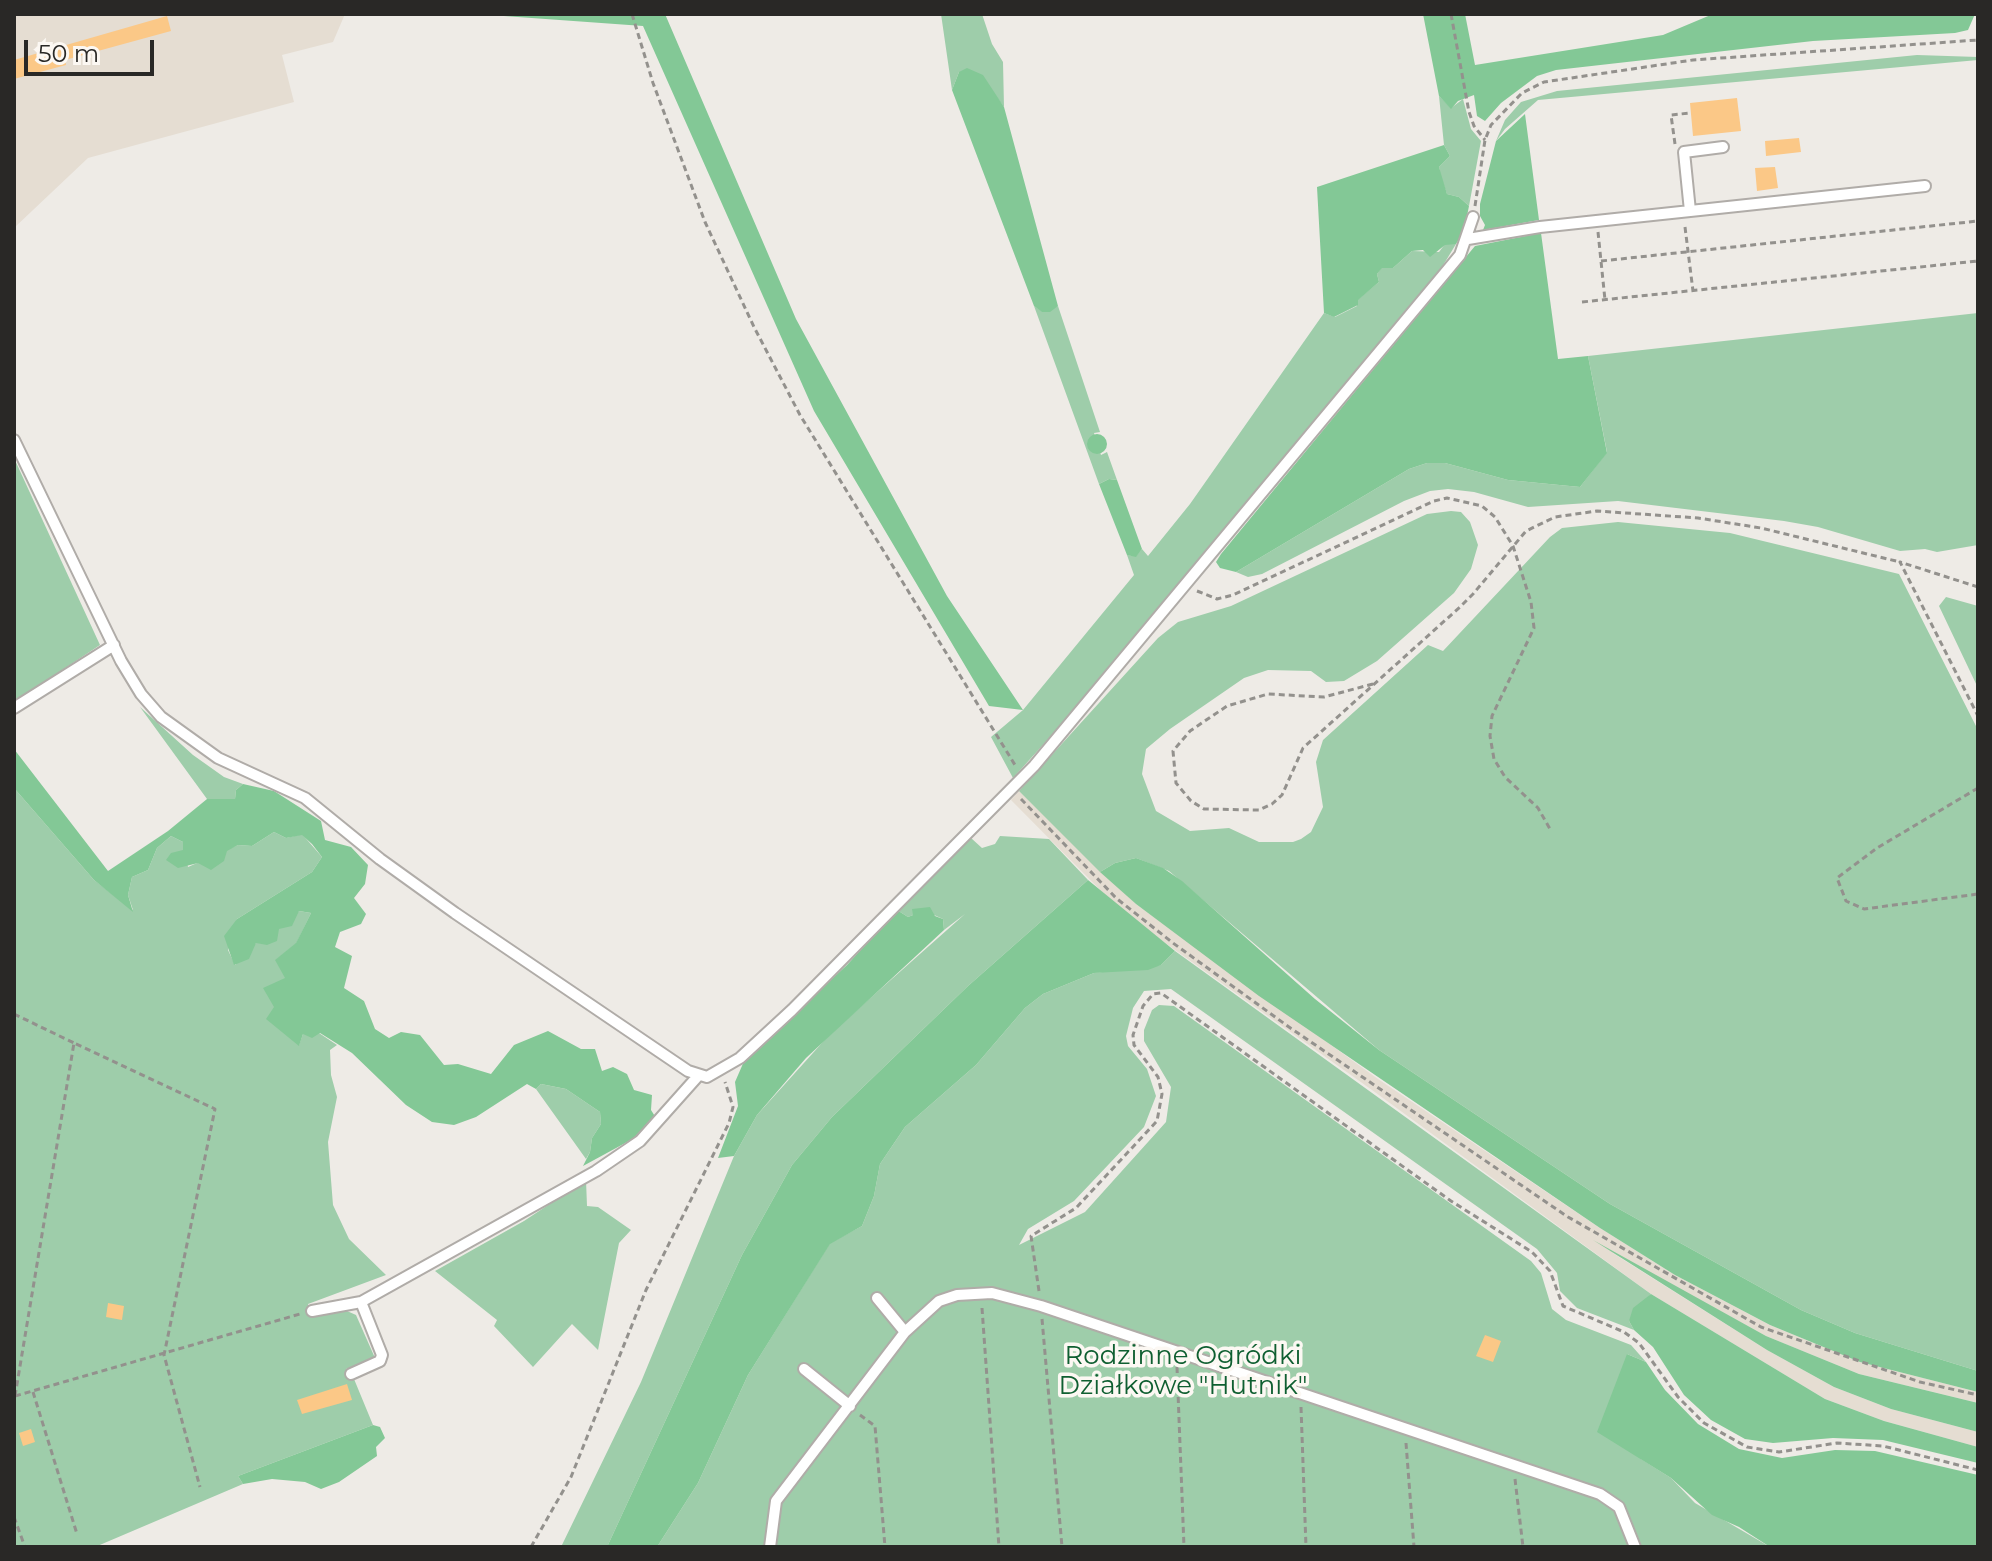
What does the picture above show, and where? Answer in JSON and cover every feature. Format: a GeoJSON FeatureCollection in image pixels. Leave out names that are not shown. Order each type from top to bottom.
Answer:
{"type":"FeatureCollection","features":[{"type":"Feature","properties":{"kind":"lane"},"geometry":{"type":"LineString","coordinates":[[1690,211],[1684,152],[1723,147]]}},
{"type":"Feature","properties":{"kind":"lane"},"geometry":{"type":"LineString","coordinates":[[1468,239],[1597,221],[1925,186]]}},
{"type":"Feature","properties":{"kind":"lane"},"geometry":{"type":"LineString","coordinates":[[312,1311],[361,1302],[514,1220],[626,1152],[657,1124],[698,1076],[720,1072],[792,1010],[1013,790],[1460,255],[1473,217]]}},
{"type":"Feature","properties":{"kind":"lane"},"geometry":{"type":"LineString","coordinates":[[14,440],[141,694],[183,736],[229,764],[305,798],[405,879],[698,1076]]}},
{"type":"Feature","properties":{"kind":"lane"},"geometry":{"type":"LineString","coordinates":[[14,708],[114,645]]}},
{"type":"Feature","properties":{"kind":"lane"},"geometry":{"type":"LineString","coordinates":[[770,1547],[776,1501],[905,1332],[939,1301],[992,1293],[1041,1306],[1611,1500],[1619,1507],[1635,1547]]}},
{"type":"Feature","properties":{"kind":"lane"},"geometry":{"type":"LineString","coordinates":[[877,1298],[905,1332]]}},
{"type":"Feature","properties":{"kind":"lane"},"geometry":{"type":"LineString","coordinates":[[351,1374],[380,1361],[382,1355],[361,1302]]}},
{"type":"Feature","properties":{"kind":"lane"},"geometry":{"type":"LineString","coordinates":[[804,1369],[850,1406]]}},
{"type":"Feature","properties":{"kind":"path"},"geometry":{"type":"LineString","coordinates":[[632,14],[653,83],[705,222],[754,327],[800,415],[1023,778]]}},
{"type":"Feature","properties":{"kind":"path"},"geometry":{"type":"LineString","coordinates":[[1451,14],[1469,112],[1474,126],[1485,140]]}},
{"type":"Feature","properties":{"kind":"path"},"geometry":{"type":"LineString","coordinates":[[1473,217],[1485,140],[1491,125],[1522,93],[1544,82],[1578,74],[1693,60],[1978,40]]}},
{"type":"Feature","properties":{"kind":"path"},"geometry":{"type":"LineString","coordinates":[[1597,221],[1605,300]]}},
{"type":"Feature","properties":{"kind":"path"},"geometry":{"type":"LineString","coordinates":[[1601,261],[1978,221]]}},
{"type":"Feature","properties":{"kind":"path"},"geometry":{"type":"LineString","coordinates":[[1582,302],[1978,261]]}},
{"type":"Feature","properties":{"kind":"path"},"geometry":{"type":"LineString","coordinates":[[1188,584],[1208,598],[1233,595],[1394,518],[1447,498],[1482,506],[1495,517],[1513,546],[1531,602],[1534,628],[1524,654],[1496,704],[1490,736],[1494,759],[1505,777],[1538,808],[1550,829]]}},
{"type":"Feature","properties":{"kind":"path"},"geometry":{"type":"LineString","coordinates":[[1373,684],[1324,697],[1268,694],[1227,706],[1190,731],[1173,751],[1176,783],[1191,801],[1204,809],[1259,810],[1272,804],[1282,795],[1303,748],[1473,594],[1526,531],[1555,517],[1597,511],[1639,512],[1761,528],[1900,562],[1978,587]]}},
{"type":"Feature","properties":{"kind":"path"},"geometry":{"type":"LineString","coordinates":[[1900,562],[1978,716]]}},
{"type":"Feature","properties":{"kind":"path"},"geometry":{"type":"LineString","coordinates":[[1978,788],[1877,848],[1837,878],[1846,901],[1864,909],[1978,894]]}},
{"type":"Feature","properties":{"kind":"path"},"geometry":{"type":"LineString","coordinates":[[1013,790],[1116,898],[1173,943],[1289,1027],[1568,1217],[1761,1327],[1920,1382],[1978,1395]]}},
{"type":"Feature","properties":{"kind":"path"},"geometry":{"type":"LineString","coordinates":[[1062,1547],[1041,1306],[1031,1236],[1076,1208],[1157,1121],[1162,1094],[1158,1077],[1134,1045],[1133,1035],[1143,1006],[1153,994],[1161,993],[1439,1192],[1532,1252],[1550,1271],[1563,1306],[1624,1332],[1639,1343],[1678,1397],[1704,1423],[1747,1447],[1779,1452],[1837,1443],[1883,1446],[1978,1470]]}},
{"type":"Feature","properties":{"kind":"path"},"geometry":{"type":"LineString","coordinates":[[14,1014],[215,1109],[164,1355],[200,1487]]}},
{"type":"Feature","properties":{"kind":"path"},"geometry":{"type":"LineString","coordinates":[[74,1043],[15,1396],[312,1311]]}},
{"type":"Feature","properties":{"kind":"path"},"geometry":{"type":"LineString","coordinates":[[531,1547],[571,1477],[646,1290],[729,1123],[733,1107],[720,1072]]}},
{"type":"Feature","properties":{"kind":"path"},"geometry":{"type":"LineString","coordinates":[[975,1294],[982,1309],[999,1547]]}},
{"type":"Feature","properties":{"kind":"path"},"geometry":{"type":"LineString","coordinates":[[1176,1352],[1184,1547]]}},
{"type":"Feature","properties":{"kind":"path"},"geometry":{"type":"LineString","coordinates":[[33,1392],[77,1534]]}},
{"type":"Feature","properties":{"kind":"path"},"geometry":{"type":"LineString","coordinates":[[1300,1394],[1306,1547]]}},
{"type":"Feature","properties":{"kind":"path"},"geometry":{"type":"LineString","coordinates":[[850,1406],[875,1426],[885,1547]]}},
{"type":"Feature","properties":{"kind":"path"},"geometry":{"type":"LineString","coordinates":[[1405,1430],[1414,1547]]}},
{"type":"Feature","properties":{"kind":"path"},"geometry":{"type":"LineString","coordinates":[[1513,1467],[1523,1547]]}},
{"type":"Feature","properties":{"kind":"path"},"geometry":{"type":"LineString","coordinates":[[14,1517],[25,1547]]}},
{"type":"Feature","properties":{"kind":"shaded area"},"geometry":{"type":"Polygon","coordinates":[[[14,14],[345,14],[333,42],[282,55],[294,102],[88,158],[14,228],[14,14]]]}},
{"type":"Feature","properties":{"kind":"shaded area"},"geometry":{"type":"Polygon","coordinates":[[[1019,791],[1136,904],[1378,1079],[1600,1228],[1675,1275],[1770,1325],[1860,1362],[1978,1392],[1978,1403],[1859,1374],[1766,1336],[1611,1252],[1767,1350],[1834,1387],[1891,1409],[1978,1432],[1978,1447],[1884,1421],[1825,1399],[1651,1294],[1123,913],[1011,800],[1019,791]]]}},
{"type":"Feature","properties":{"kind":"green space"},"geometry":{"type":"Polygon","coordinates":[[[476,14],[665,14],[796,319],[947,596],[1023,710],[989,706],[814,411],[643,26],[476,14]]]}},
{"type":"Feature","properties":{"kind":"green space"},"geometry":{"type":"Polygon","coordinates":[[[941,14],[982,14],[992,44],[1003,62],[1004,107],[994,94],[959,72],[952,90],[941,14]]]}},
{"type":"Feature","properties":{"kind":"green space"},"geometry":{"type":"Polygon","coordinates":[[[1423,14],[1465,14],[1475,65],[1663,35],[1713,14],[1975,14],[1968,30],[1955,33],[1813,41],[1556,70],[1537,76],[1501,103],[1485,121],[1477,116],[1474,95],[1458,101],[1451,109],[1439,96],[1423,14]]]}},
{"type":"Feature","properties":{"kind":"green space"},"geometry":{"type":"Polygon","coordinates":[[[1917,55],[1978,57],[1978,60],[1538,100],[1496,141],[1505,120],[1521,102],[1557,91],[1917,55]]]}},
{"type":"Feature","properties":{"kind":"green space"},"geometry":{"type":"Polygon","coordinates":[[[967,68],[983,75],[1004,107],[1058,306],[1050,312],[1042,312],[1034,306],[952,90],[959,72],[967,68]]]}},
{"type":"Feature","properties":{"kind":"green space"},"geometry":{"type":"Polygon","coordinates":[[[1439,96],[1451,108],[1463,99],[1471,129],[1481,141],[1469,206],[1459,197],[1447,194],[1441,178],[1439,167],[1450,156],[1444,145],[1439,96]]]}},
{"type":"Feature","properties":{"kind":"green space"},"geometry":{"type":"Polygon","coordinates":[[[1525,114],[1539,220],[1483,230],[1485,225],[1480,216],[1480,204],[1496,141],[1525,114]]]}},
{"type":"Feature","properties":{"kind":"green space"},"geometry":{"type":"Polygon","coordinates":[[[1444,145],[1450,156],[1439,167],[1447,194],[1459,197],[1469,206],[1464,231],[1456,244],[1445,245],[1430,257],[1423,250],[1412,251],[1393,268],[1382,268],[1377,274],[1379,282],[1358,300],[1358,305],[1334,317],[1324,313],[1317,187],[1444,145]]]}},
{"type":"Feature","properties":{"kind":"green space"},"geometry":{"type":"Polygon","coordinates":[[[1541,233],[1558,359],[1588,356],[1607,453],[1580,487],[1508,480],[1445,463],[1427,463],[1409,469],[1236,572],[1220,568],[1216,562],[1221,554],[1475,246],[1541,233]]]}},
{"type":"Feature","properties":{"kind":"green space"},"geometry":{"type":"Polygon","coordinates":[[[1445,244],[1456,244],[1439,272],[1380,346],[1117,663],[1013,778],[991,737],[1023,710],[1134,575],[1127,555],[1136,556],[1142,549],[1148,556],[1190,504],[1324,313],[1335,317],[1357,306],[1357,300],[1379,282],[1377,274],[1382,267],[1393,268],[1412,251],[1439,252],[1445,244]]]}},
{"type":"Feature","properties":{"kind":"green space"},"geometry":{"type":"Polygon","coordinates":[[[1034,306],[1043,312],[1058,306],[1100,432],[1094,433],[1101,455],[1107,452],[1117,480],[1109,479],[1099,484],[1034,306]]]}},
{"type":"Feature","properties":{"kind":"green space"},"geometry":{"type":"Polygon","coordinates":[[[1978,313],[1978,545],[1937,552],[1925,549],[1900,551],[1818,527],[1784,521],[1618,501],[1528,507],[1474,492],[1448,489],[1430,491],[1404,501],[1262,574],[1248,577],[1236,572],[1409,469],[1427,463],[1445,463],[1508,480],[1580,487],[1607,452],[1588,356],[1978,313]]]}},
{"type":"Feature","properties":{"kind":"green space"},"geometry":{"type":"Polygon","coordinates":[[[1097,434],[1104,437],[1107,444],[1104,451],[1097,454],[1090,451],[1087,444],[1090,437],[1097,434]]]}},
{"type":"Feature","properties":{"kind":"green space"},"geometry":{"type":"Polygon","coordinates":[[[14,458],[100,645],[14,702],[14,458]]]}},
{"type":"Feature","properties":{"kind":"green space"},"geometry":{"type":"Polygon","coordinates":[[[1109,479],[1117,480],[1142,549],[1136,557],[1127,555],[1099,484],[1109,479]]]}},
{"type":"Feature","properties":{"kind":"green space"},"geometry":{"type":"Polygon","coordinates":[[[1461,512],[1470,522],[1478,545],[1471,569],[1454,593],[1377,661],[1344,681],[1326,682],[1311,671],[1268,670],[1244,678],[1170,729],[1146,749],[1142,774],[1156,811],[1190,831],[1229,828],[1259,842],[1293,842],[1301,839],[1311,832],[1323,807],[1316,762],[1323,740],[1428,645],[1443,651],[1562,528],[1618,522],[1730,533],[1899,574],[1978,730],[1978,1371],[1855,1333],[1801,1310],[1610,1204],[1379,1050],[1169,871],[1136,858],[1115,863],[1100,872],[1019,791],[1158,638],[1178,622],[1231,606],[1427,514],[1461,512]]]}},
{"type":"Feature","properties":{"kind":"green space"},"geometry":{"type":"Polygon","coordinates":[[[1946,597],[1978,606],[1978,688],[1939,606],[1946,597]]]}},
{"type":"Feature","properties":{"kind":"green space"},"geometry":{"type":"Polygon","coordinates":[[[140,707],[193,755],[224,777],[243,784],[236,790],[235,799],[207,799],[140,707]]]}},
{"type":"Feature","properties":{"kind":"green space"},"geometry":{"type":"Polygon","coordinates":[[[14,749],[108,871],[168,831],[207,799],[235,799],[236,790],[243,784],[274,791],[321,821],[325,840],[351,847],[368,865],[365,884],[354,898],[366,914],[361,924],[340,932],[335,947],[352,956],[344,988],[364,1001],[375,1029],[389,1038],[401,1032],[420,1035],[444,1065],[458,1064],[491,1074],[514,1045],[548,1031],[581,1049],[595,1049],[602,1071],[613,1067],[627,1074],[634,1090],[652,1095],[651,1110],[656,1118],[640,1135],[583,1166],[592,1138],[601,1124],[600,1112],[566,1089],[541,1084],[536,1089],[527,1084],[476,1117],[454,1125],[432,1122],[406,1105],[352,1053],[320,1033],[312,1038],[303,1034],[299,1046],[266,1019],[274,1007],[263,988],[285,978],[275,960],[296,943],[311,913],[299,911],[292,926],[279,929],[277,941],[267,945],[256,943],[249,959],[234,965],[224,936],[237,919],[312,872],[322,857],[312,844],[302,835],[286,838],[274,832],[252,846],[238,845],[227,851],[224,861],[211,870],[198,863],[178,868],[166,860],[171,853],[183,850],[183,842],[171,836],[157,848],[148,870],[132,877],[128,895],[133,912],[94,880],[14,788],[14,749]]]}},
{"type":"Feature","properties":{"kind":"green space"},"geometry":{"type":"Polygon","coordinates":[[[14,788],[94,880],[133,910],[128,895],[132,877],[148,870],[157,848],[171,836],[183,842],[188,867],[238,845],[252,846],[274,832],[286,838],[302,834],[322,857],[312,872],[237,919],[228,950],[235,965],[256,943],[299,911],[311,913],[296,944],[276,960],[286,978],[299,1045],[303,1034],[319,1033],[337,1045],[330,1050],[331,1075],[337,1097],[328,1142],[333,1205],[349,1239],[386,1275],[308,1304],[311,1317],[347,1311],[356,1315],[375,1358],[346,1369],[354,1379],[373,1425],[238,1476],[243,1484],[95,1547],[14,1547],[14,788]]]}},
{"type":"Feature","properties":{"kind":"green space"},"geometry":{"type":"Polygon","coordinates":[[[1000,836],[1049,839],[1088,880],[968,986],[832,1117],[792,1165],[742,1255],[607,1547],[561,1547],[641,1382],[734,1156],[757,1115],[831,1033],[965,914],[944,930],[943,919],[921,909],[913,909],[913,915],[908,917],[897,910],[971,838],[982,848],[995,844],[1000,836]]]}},
{"type":"Feature","properties":{"kind":"green space"},"geometry":{"type":"Polygon","coordinates":[[[1136,858],[1163,868],[1182,881],[1315,999],[1379,1050],[1610,1204],[1801,1310],[1855,1333],[1978,1371],[1978,1392],[1860,1362],[1770,1325],[1675,1275],[1600,1228],[1259,996],[1136,904],[1100,872],[1115,863],[1136,858]]]}},
{"type":"Feature","properties":{"kind":"green space"},"geometry":{"type":"Polygon","coordinates":[[[1088,880],[1175,951],[1161,965],[1148,970],[1094,973],[1043,994],[1025,1008],[976,1065],[905,1127],[880,1164],[874,1196],[862,1226],[830,1244],[748,1375],[698,1483],[657,1547],[607,1547],[742,1255],[792,1165],[832,1117],[968,986],[1088,880]]]}},
{"type":"Feature","properties":{"kind":"green space"},"geometry":{"type":"Polygon","coordinates":[[[930,907],[935,916],[943,919],[944,930],[806,1058],[757,1115],[734,1156],[718,1158],[738,1106],[735,1082],[745,1059],[847,965],[897,910],[908,917],[913,915],[912,909],[930,907]]]}},
{"type":"Feature","properties":{"kind":"green space","name":"Rodzinne Ogródki Działkowe \"Hutnik\""},"geometry":{"type":"Polygon","coordinates":[[[1175,951],[1651,1294],[1629,1321],[1634,1330],[1577,1308],[1560,1291],[1557,1273],[1537,1249],[1171,989],[1144,991],[1133,1008],[1126,1036],[1128,1046],[1147,1069],[1156,1096],[1144,1127],[1074,1201],[1028,1229],[1019,1245],[1085,1212],[1166,1122],[1171,1087],[1144,1041],[1144,1030],[1152,1010],[1159,1005],[1174,1006],[1531,1261],[1541,1273],[1552,1309],[1566,1320],[1631,1345],[1646,1362],[1627,1354],[1641,1459],[1671,1478],[1695,1503],[1770,1547],[657,1547],[698,1483],[748,1375],[830,1243],[862,1226],[874,1196],[880,1164],[905,1127],[976,1065],[1025,1008],[1043,994],[1094,973],[1161,965],[1175,951]]]}},
{"type":"Feature","properties":{"kind":"green space"},"geometry":{"type":"Polygon","coordinates":[[[541,1084],[566,1089],[600,1112],[601,1124],[592,1138],[586,1159],[536,1089],[541,1084]]]}},
{"type":"Feature","properties":{"kind":"green space"},"geometry":{"type":"Polygon","coordinates":[[[586,1180],[587,1206],[598,1207],[631,1230],[619,1243],[598,1350],[572,1324],[533,1367],[494,1326],[497,1320],[435,1271],[524,1221],[586,1180]]]}},
{"type":"Feature","properties":{"kind":"green space"},"geometry":{"type":"Polygon","coordinates":[[[1593,1240],[1766,1336],[1859,1374],[1978,1403],[1978,1432],[1891,1409],[1834,1387],[1767,1350],[1593,1240]]]}},
{"type":"Feature","properties":{"kind":"green space"},"geometry":{"type":"Polygon","coordinates":[[[1651,1294],[1825,1399],[1884,1421],[1978,1447],[1978,1463],[1883,1440],[1833,1438],[1773,1443],[1745,1439],[1711,1420],[1684,1395],[1653,1347],[1634,1330],[1629,1321],[1633,1308],[1651,1294]]]}},
{"type":"Feature","properties":{"kind":"green space"},"geometry":{"type":"Polygon","coordinates":[[[1627,1354],[1646,1362],[1665,1390],[1698,1424],[1739,1449],[1782,1458],[1835,1450],[1875,1451],[1978,1475],[1978,1547],[1770,1547],[1739,1527],[1712,1515],[1671,1478],[1597,1432],[1627,1354]]]}},
{"type":"Feature","properties":{"kind":"green space"},"geometry":{"type":"Polygon","coordinates":[[[373,1425],[380,1427],[385,1438],[376,1447],[377,1456],[339,1482],[321,1489],[305,1482],[272,1479],[243,1484],[238,1476],[373,1425]]]}},
{"type":"Feature","properties":{"kind":"building"},"geometry":{"type":"Polygon","coordinates":[[[167,16],[171,31],[65,60],[66,65],[14,79],[14,60],[167,16]]]}},
{"type":"Feature","properties":{"kind":"building"},"geometry":{"type":"Polygon","coordinates":[[[1737,98],[1741,131],[1693,136],[1690,103],[1737,98]]]}},
{"type":"Feature","properties":{"kind":"building"},"geometry":{"type":"Polygon","coordinates":[[[1799,138],[1801,152],[1766,156],[1765,141],[1799,138]]]}},
{"type":"Feature","properties":{"kind":"building"},"geometry":{"type":"Polygon","coordinates":[[[1775,167],[1778,188],[1757,191],[1755,168],[1775,167]]]}},
{"type":"Feature","properties":{"kind":"building"},"geometry":{"type":"Polygon","coordinates":[[[108,1303],[124,1306],[122,1320],[106,1317],[108,1303]]]}},
{"type":"Feature","properties":{"kind":"building"},"geometry":{"type":"Polygon","coordinates":[[[1485,1335],[1501,1341],[1493,1362],[1476,1356],[1485,1335]]]}},
{"type":"Feature","properties":{"kind":"building"},"geometry":{"type":"Polygon","coordinates":[[[347,1384],[352,1400],[302,1414],[297,1400],[347,1384]]]}},
{"type":"Feature","properties":{"kind":"building"},"geometry":{"type":"Polygon","coordinates":[[[31,1429],[35,1442],[23,1446],[19,1433],[31,1429]]]}}]}
